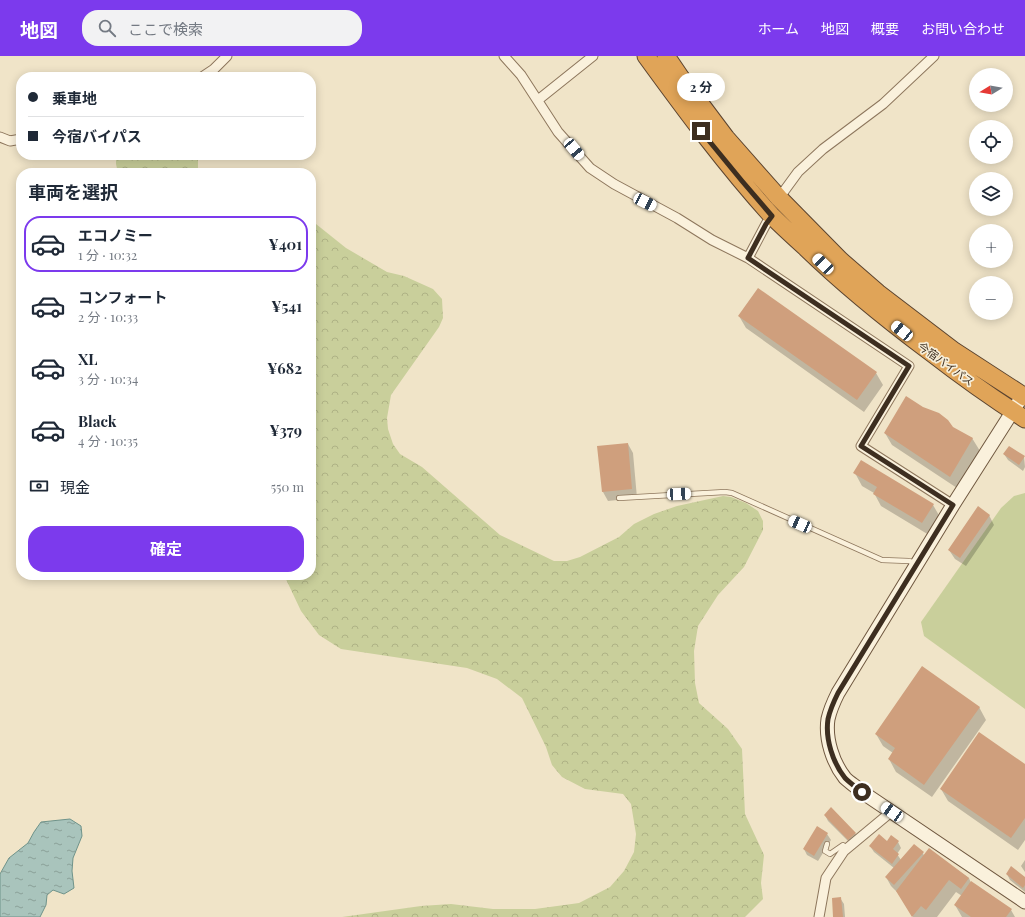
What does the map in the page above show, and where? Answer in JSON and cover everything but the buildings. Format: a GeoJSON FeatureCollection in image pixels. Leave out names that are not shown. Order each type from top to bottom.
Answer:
{"type":"FeatureCollection","features":[{"type":"Feature","properties":{"kind":"highway","name":"今宿バイパス"},"geometry":{"type":"LineString","coordinates":[[646,56],[710,143],[772,216],[865,302],[930,352],[1019,416]]}},
{"type":"Feature","properties":{"kind":"highway","name":"今宿バイパス"},"geometry":{"type":"LineString","coordinates":[[666,56],[726,138],[779,198],[840,260],[878,293],[954,351],[1024,396]]}},
{"type":"Feature","properties":{"kind":"street"},"geometry":{"type":"LineString","coordinates":[[210,72],[227,56]]}},
{"type":"Feature","properties":{"kind":"street"},"geometry":{"type":"LineString","coordinates":[[504,56],[521,75],[558,132],[590,168],[614,184],[677,218],[712,240],[748,258],[909,366],[861,446],[953,505]]}},
{"type":"Feature","properties":{"kind":"street"},"geometry":{"type":"LineString","coordinates":[[538,100],[593,56]]}},
{"type":"Feature","properties":{"kind":"street"},"geometry":{"type":"LineString","coordinates":[[779,198],[798,172],[823,149],[883,104],[934,56]]}},
{"type":"Feature","properties":{"kind":"street"},"geometry":{"type":"LineString","coordinates":[[0,137],[10,140],[16,139]]}},
{"type":"Feature","properties":{"kind":"street"},"geometry":{"type":"LineString","coordinates":[[748,258],[766,224],[772,216]]}},
{"type":"Feature","properties":{"kind":"street"},"geometry":{"type":"LineString","coordinates":[[1024,396],[1019,416],[953,505],[838,693],[828,719],[828,732],[830,748],[836,763],[846,778],[862,792],[1025,902]]}},
{"type":"Feature","properties":{"kind":"street"},"geometry":{"type":"LineString","coordinates":[[819,917],[826,878],[847,849],[892,812]]}},
{"type":"Feature","properties":{"kind":"lane"},"geometry":{"type":"LineString","coordinates":[[619,498],[725,492],[732,493],[882,560],[910,561],[917,564]]}},
{"type":"Feature","properties":{"kind":"lane"},"geometry":{"type":"LineString","coordinates":[[827,844],[825,851],[830,854],[843,845],[847,849]]}},
{"type":"Feature","properties":{"kind":"green space"},"geometry":{"type":"Polygon","coordinates":[[[116,160],[198,160],[198,168],[117,168],[116,160]]]}},
{"type":"Feature","properties":{"kind":"green space"},"geometry":{"type":"Polygon","coordinates":[[[316,224],[346,248],[387,272],[404,276],[433,289],[442,299],[443,318],[439,327],[391,395],[387,418],[388,429],[393,444],[400,454],[422,467],[500,535],[554,561],[567,561],[580,557],[619,537],[634,524],[654,514],[677,506],[723,496],[731,497],[746,503],[758,511],[763,521],[763,530],[744,567],[718,595],[698,626],[694,651],[695,683],[699,703],[728,729],[742,749],[745,814],[764,855],[761,883],[763,899],[745,917],[342,917],[421,906],[451,904],[493,909],[535,909],[579,903],[610,887],[624,871],[634,852],[636,834],[631,804],[623,794],[585,789],[562,777],[552,765],[546,747],[522,698],[497,679],[467,668],[341,649],[319,635],[301,611],[286,580],[316,580],[316,224]]]}},
{"type":"Feature","properties":{"kind":"green space"},"geometry":{"type":"Polygon","coordinates":[[[1025,493],[1025,709],[924,636],[921,622],[1001,508],[1014,496],[1025,493]]]}},
{"type":"Feature","properties":{"kind":"water"},"geometry":{"type":"Polygon","coordinates":[[[70,819],[81,826],[82,836],[73,858],[72,871],[74,888],[64,894],[53,890],[47,895],[46,905],[40,917],[0,917],[0,874],[9,858],[28,843],[41,822],[70,819]]]}},
{"type":"Feature","properties":{"kind":"route"},"geometry":{"type":"LineString","coordinates":[[701,131],[772,216],[766,224],[748,258],[909,366],[861,446],[953,505],[838,693],[832,706],[828,719],[830,748],[836,763],[846,778],[862,792]]}}]}
